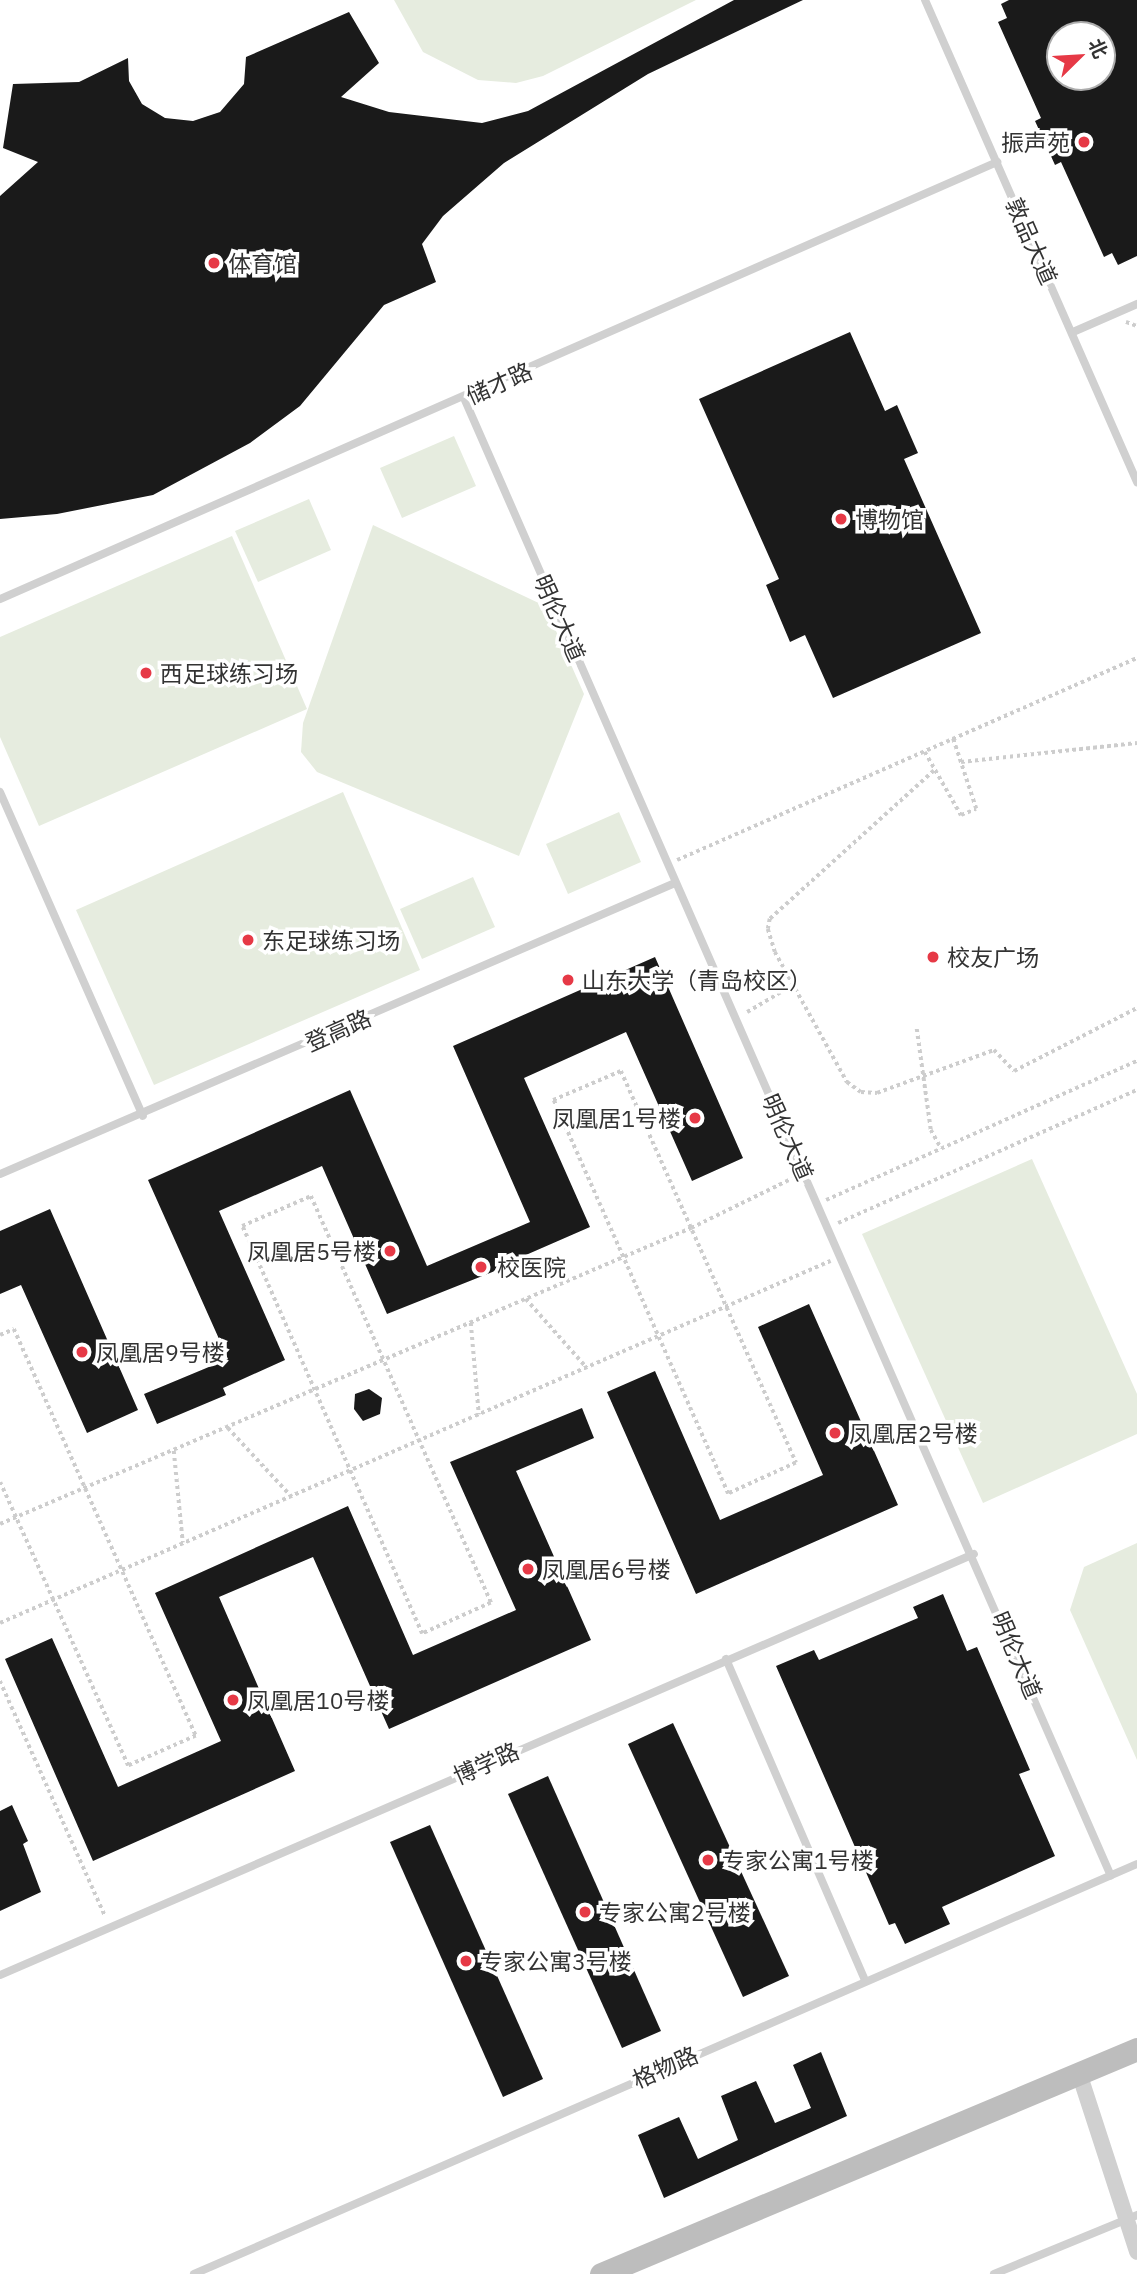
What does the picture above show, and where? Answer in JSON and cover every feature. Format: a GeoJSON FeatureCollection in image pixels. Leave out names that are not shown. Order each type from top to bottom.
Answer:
{"type":"FeatureCollection","features":[{"type":"Feature","properties":{"kind":"main road"},"geometry":{"type":"LineString","coordinates":[[601,2274],[1137,2049]]}},
{"type":"Feature","properties":{"kind":"street"},"geometry":{"type":"LineString","coordinates":[[1079,2073],[1132,2217],[1137,2252]]}},
{"type":"Feature","properties":{"kind":"lane","name":"敦品大道"},"geometry":{"type":"LineString","coordinates":[[925,0],[1137,482]]}},
{"type":"Feature","properties":{"kind":"lane","name":"储才路"},"geometry":{"type":"LineString","coordinates":[[0,599],[464,398],[997,162]]}},
{"type":"Feature","properties":{"kind":"lane"},"geometry":{"type":"LineString","coordinates":[[1073,332],[1137,304]]}},
{"type":"Feature","properties":{"kind":"lane","name":"明伦大道"},"geometry":{"type":"LineString","coordinates":[[464,398],[675,883],[974,1553],[1111,1876]]}},
{"type":"Feature","properties":{"kind":"lane"},"geometry":{"type":"LineString","coordinates":[[1128,460],[1137,456]]}},
{"type":"Feature","properties":{"kind":"lane"},"geometry":{"type":"LineString","coordinates":[[0,792],[143,1116]]}},
{"type":"Feature","properties":{"kind":"lane","name":"登高路"},"geometry":{"type":"LineString","coordinates":[[0,1174],[143,1116],[675,883]]}},
{"type":"Feature","properties":{"kind":"lane","name":"博学路"},"geometry":{"type":"LineString","coordinates":[[0,1975],[974,1553]]}},
{"type":"Feature","properties":{"kind":"lane"},"geometry":{"type":"LineString","coordinates":[[726,1659],[865,1980]]}},
{"type":"Feature","properties":{"kind":"lane","name":"格物路"},"geometry":{"type":"LineString","coordinates":[[194,2274],[1137,1864]]}},
{"type":"Feature","properties":{"kind":"lane"},"geometry":{"type":"LineString","coordinates":[[994,2274],[1132,2217]]}},
{"type":"Feature","properties":{"kind":"path"},"geometry":{"type":"LineString","coordinates":[[667,864],[1137,658]]}},
{"type":"Feature","properties":{"kind":"path"},"geometry":{"type":"LineString","coordinates":[[924,752],[961,815],[976,809],[953,739]]}},
{"type":"Feature","properties":{"kind":"path"},"geometry":{"type":"LineString","coordinates":[[961,762],[1137,743]]}},
{"type":"Feature","properties":{"kind":"path"},"geometry":{"type":"LineString","coordinates":[[934,771],[770,919],[770,942],[853,1088],[877,1093],[994,1050],[1014,1071],[1137,1008]]}},
{"type":"Feature","properties":{"kind":"path"},"geometry":{"type":"LineString","coordinates":[[735,1018],[793,985]]}},
{"type":"Feature","properties":{"kind":"path"},"geometry":{"type":"LineString","coordinates":[[917,1029],[931,1130],[941,1148]]}},
{"type":"Feature","properties":{"kind":"path"},"geometry":{"type":"LineString","coordinates":[[818,1203],[1137,1061]]}},
{"type":"Feature","properties":{"kind":"path"},"geometry":{"type":"LineString","coordinates":[[621,1071],[796,1463],[728,1494],[623,1257],[553,1101],[621,1071]]}},
{"type":"Feature","properties":{"kind":"path"},"geometry":{"type":"LineString","coordinates":[[828,1227],[1137,1090]]}},
{"type":"Feature","properties":{"kind":"path"},"geometry":{"type":"LineString","coordinates":[[0,1524],[691,1228],[804,1173]]}},
{"type":"Feature","properties":{"kind":"path"},"geometry":{"type":"LineString","coordinates":[[311,1196],[491,1603],[422,1634],[315,1391],[242,1226],[311,1196]]}},
{"type":"Feature","properties":{"kind":"path"},"geometry":{"type":"LineString","coordinates":[[0,1623],[841,1256]]}},
{"type":"Feature","properties":{"kind":"path"},"geometry":{"type":"LineString","coordinates":[[526,1299],[587,1368]]}},
{"type":"Feature","properties":{"kind":"path"},"geometry":{"type":"LineString","coordinates":[[471,1323],[479,1416]]}},
{"type":"Feature","properties":{"kind":"path"},"geometry":{"type":"LineString","coordinates":[[0,1335],[15,1329],[196,1736],[128,1766],[0,1483]]}},
{"type":"Feature","properties":{"kind":"path"},"geometry":{"type":"LineString","coordinates":[[228,1428],[292,1497]]}},
{"type":"Feature","properties":{"kind":"path"},"geometry":{"type":"LineString","coordinates":[[174,1451],[183,1544]]}},
{"type":"Feature","properties":{"kind":"path"},"geometry":{"type":"LineString","coordinates":[[0,1681],[111,1927]]}},
{"type":"Feature","properties":{"kind":"shaded area"},"geometry":{"type":"Polygon","coordinates":[[[394,0],[696,0],[543,76],[516,83],[478,80],[423,52],[394,0]]]}},
{"type":"Feature","properties":{"kind":"shaded area"},"geometry":{"type":"Polygon","coordinates":[[[454,436],[476,486],[402,518],[380,468],[454,436]]]}},
{"type":"Feature","properties":{"kind":"shaded area"},"geometry":{"type":"Polygon","coordinates":[[[309,499],[331,550],[258,582],[235,531],[309,499]]]}},
{"type":"Feature","properties":{"kind":"shaded area"},"geometry":{"type":"Polygon","coordinates":[[[373,525],[545,606],[584,694],[519,856],[317,772],[301,752],[303,723],[373,525]]]}},
{"type":"Feature","properties":{"kind":"shaded area","name":"西足球练习场"},"geometry":{"type":"Polygon","coordinates":[[[232,536],[307,709],[39,826],[0,737],[0,637],[232,536]]]}},
{"type":"Feature","properties":{"kind":"shaded area","name":"东足球练习场"},"geometry":{"type":"Polygon","coordinates":[[[343,792],[420,970],[154,1085],[76,910],[343,792]]]}},
{"type":"Feature","properties":{"kind":"shaded area"},"geometry":{"type":"Polygon","coordinates":[[[619,812],[641,862],[568,894],[546,844],[619,812]]]}},
{"type":"Feature","properties":{"kind":"shaded area"},"geometry":{"type":"Polygon","coordinates":[[[473,877],[495,927],[422,959],[400,909],[473,877]]]}},
{"type":"Feature","properties":{"kind":"shaded area"},"geometry":{"type":"Polygon","coordinates":[[[1032,1159],[1137,1394],[1137,1434],[983,1503],[862,1234],[1032,1159]]]}},
{"type":"Feature","properties":{"kind":"shaded area"},"geometry":{"type":"Polygon","coordinates":[[[1137,1543],[1137,1760],[1070,1610],[1084,1567],[1137,1543]]]}},
{"type":"Feature","properties":{"kind":"building","name":"体育馆"},"geometry":{"type":"Polygon","coordinates":[[[734,0],[803,0],[648,74],[504,163],[443,216],[422,244],[436,282],[384,305],[300,406],[250,443],[153,495],[57,514],[0,519],[0,196],[38,162],[3,148],[13,84],[79,82],[128,58],[129,81],[142,104],[165,118],[193,121],[220,112],[244,84],[246,57],[349,12],[379,63],[341,97],[389,112],[482,123],[528,111],[734,0]]]}},
{"type":"Feature","properties":{"kind":"building","name":"振声苑"},"geometry":{"type":"Polygon","coordinates":[[[1009,0],[1137,0],[1137,256],[1118,265],[1112,253],[1104,257],[1061,162],[1055,165],[1035,121],[1041,118],[998,22],[1007,18],[1001,4],[1009,0]]]}},
{"type":"Feature","properties":{"kind":"building","name":"博物馆"},"geometry":{"type":"Polygon","coordinates":[[[850,332],[885,411],[897,405],[918,453],[904,459],[981,633],[833,698],[805,635],[790,642],[766,585],[779,579],[699,399],[850,332]]]}},
{"type":"Feature","properties":{"kind":"building"},"geometry":{"type":"Polygon","coordinates":[[[655,957],[743,1158],[692,1181],[626,1032],[524,1078],[590,1227],[519,1258],[520,1261],[387,1314],[322,1166],[219,1211],[285,1360],[223,1388],[226,1395],[157,1424],[144,1394],[228,1359],[148,1180],[350,1090],[427,1266],[530,1222],[453,1046],[655,957]]]}},
{"type":"Feature","properties":{"kind":"building","name":"凤凰居9号楼"},"geometry":{"type":"Polygon","coordinates":[[[50,1209],[138,1410],[87,1433],[21,1285],[0,1294],[0,1231],[50,1209]]]}},
{"type":"Feature","properties":{"kind":"building","name":"凤凰居2号楼"},"geometry":{"type":"Polygon","coordinates":[[[809,1304],[898,1505],[696,1594],[607,1392],[655,1371],[720,1520],[823,1475],[758,1327],[809,1304]]]}},
{"type":"Feature","properties":{"kind":"building"},"geometry":{"type":"Polygon","coordinates":[[[369,1389],[382,1398],[380,1414],[363,1421],[354,1409],[355,1394],[369,1389]]]}},
{"type":"Feature","properties":{"kind":"building"},"geometry":{"type":"Polygon","coordinates":[[[582,1408],[594,1438],[516,1471],[591,1640],[389,1729],[313,1557],[219,1597],[295,1771],[93,1861],[5,1659],[52,1638],[118,1787],[221,1741],[155,1593],[348,1506],[413,1655],[516,1610],[450,1462],[582,1408]]]}},
{"type":"Feature","properties":{"kind":"building"},"geometry":{"type":"Polygon","coordinates":[[[943,1594],[967,1651],[977,1647],[1030,1770],[1019,1774],[1055,1856],[942,1907],[950,1924],[905,1944],[895,1923],[889,1925],[776,1666],[814,1650],[819,1660],[918,1618],[913,1607],[943,1594]]]}},
{"type":"Feature","properties":{"kind":"building","name":"专家公寓1号楼"},"geometry":{"type":"Polygon","coordinates":[[[673,1723],[789,1976],[743,1997],[628,1744],[673,1723]]]}},
{"type":"Feature","properties":{"kind":"building","name":"专家公寓2号楼"},"geometry":{"type":"Polygon","coordinates":[[[548,1776],[661,2031],[622,2048],[508,1794],[548,1776]]]}},
{"type":"Feature","properties":{"kind":"building"},"geometry":{"type":"Polygon","coordinates":[[[12,1805],[28,1841],[23,1844],[41,1892],[0,1911],[0,1811],[12,1805]]]}},
{"type":"Feature","properties":{"kind":"building","name":"专家公寓3号楼"},"geometry":{"type":"Polygon","coordinates":[[[430,1825],[543,2079],[503,2097],[390,1842],[430,1825]]]}},
{"type":"Feature","properties":{"kind":"building"},"geometry":{"type":"Polygon","coordinates":[[[821,2052],[847,2116],[664,2198],[638,2135],[679,2117],[698,2159],[738,2140],[721,2096],[756,2081],[775,2123],[811,2108],[793,2065],[821,2052]]]}},
{"type":"Feature","properties":{"kind":"place","name":"振声苑"},"geometry":{"type":"Point","coordinates":[1084,142]}},
{"type":"Feature","properties":{"kind":"place","name":"体育馆"},"geometry":{"type":"Point","coordinates":[214,263]}},
{"type":"Feature","properties":{"kind":"place","name":"博物馆"},"geometry":{"type":"Point","coordinates":[841,519]}},
{"type":"Feature","properties":{"kind":"place","name":"西足球练习场"},"geometry":{"type":"Point","coordinates":[146,673]}},
{"type":"Feature","properties":{"kind":"place","name":"东足球练习场"},"geometry":{"type":"Point","coordinates":[248,940]}},
{"type":"Feature","properties":{"kind":"place","name":"校友广场"},"geometry":{"type":"Point","coordinates":[933,957]}},
{"type":"Feature","properties":{"kind":"place","name":"山东大学（青岛校区）"},"geometry":{"type":"Point","coordinates":[568,980]}},
{"type":"Feature","properties":{"kind":"place","name":"凤凰居1号楼"},"geometry":{"type":"Point","coordinates":[695,1118]}},
{"type":"Feature","properties":{"kind":"place","name":"凤凰居5号楼"},"geometry":{"type":"Point","coordinates":[390,1251]}},
{"type":"Feature","properties":{"kind":"place","name":"校医院"},"geometry":{"type":"Point","coordinates":[481,1267]}},
{"type":"Feature","properties":{"kind":"place","name":"凤凰居9号楼"},"geometry":{"type":"Point","coordinates":[82,1352]}},
{"type":"Feature","properties":{"kind":"place","name":"凤凰居2号楼"},"geometry":{"type":"Point","coordinates":[835,1433]}},
{"type":"Feature","properties":{"kind":"place","name":"凤凰居6号楼"},"geometry":{"type":"Point","coordinates":[528,1569]}},
{"type":"Feature","properties":{"kind":"place","name":"凤凰居10号楼"},"geometry":{"type":"Point","coordinates":[233,1700]}},
{"type":"Feature","properties":{"kind":"place","name":"专家公寓1号楼"},"geometry":{"type":"Point","coordinates":[708,1860]}},
{"type":"Feature","properties":{"kind":"place","name":"专家公寓2号楼"},"geometry":{"type":"Point","coordinates":[585,1912]}},
{"type":"Feature","properties":{"kind":"place","name":"专家公寓3号楼"},"geometry":{"type":"Point","coordinates":[466,1961]}}]}
